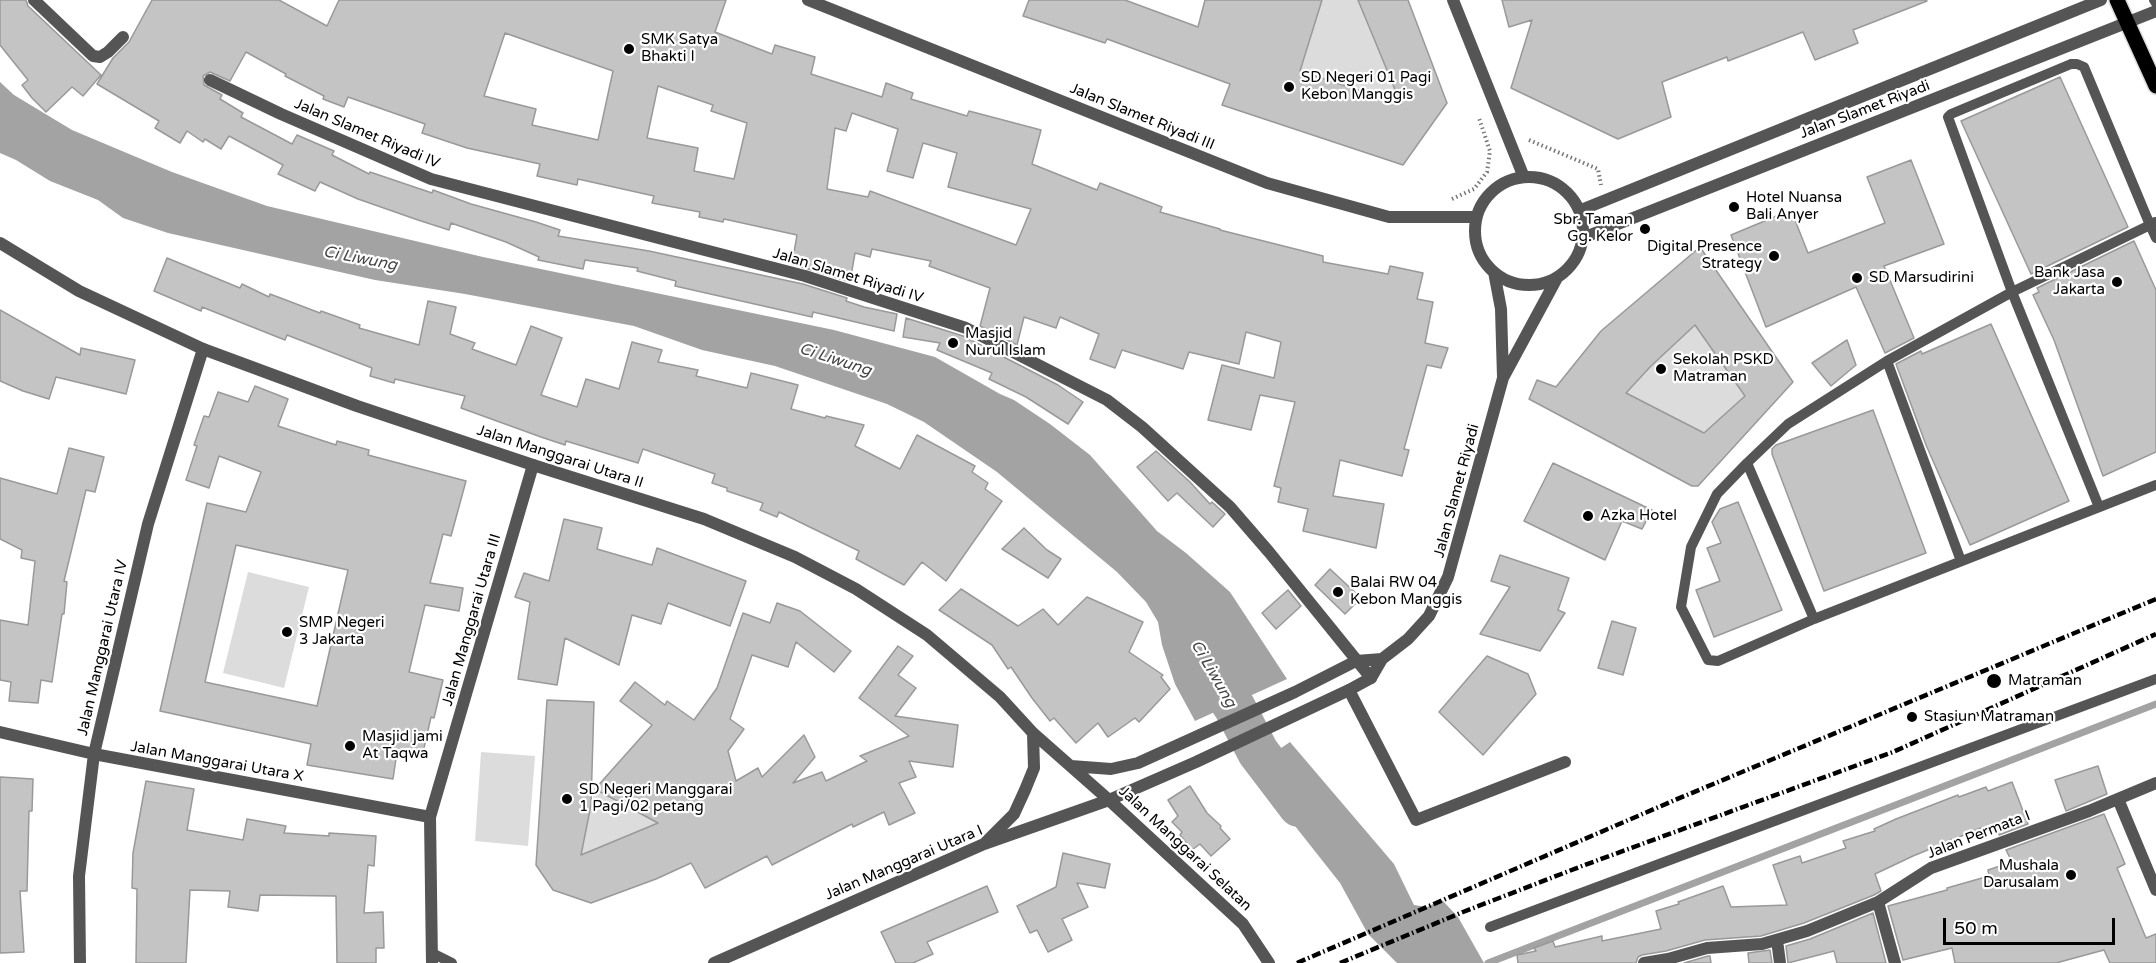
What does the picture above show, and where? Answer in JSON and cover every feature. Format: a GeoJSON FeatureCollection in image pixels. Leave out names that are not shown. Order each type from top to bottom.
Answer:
{"type":"FeatureCollection","features":[{"type":"Feature","properties":{"kind":"main road"},"geometry":{"type":"LineString","coordinates":[[2117,0],[2156,86]]}},
{"type":"Feature","properties":{"kind":"street"},"geometry":{"type":"LineString","coordinates":[[34,0],[93,56],[100,57],[108,52],[123,37]]}},
{"type":"Feature","properties":{"kind":"street","name":"Jalan Slamet Riyadi III"},"geometry":{"type":"LineString","coordinates":[[808,0],[1267,183],[1389,217],[1476,217]]}},
{"type":"Feature","properties":{"kind":"street"},"geometry":{"type":"LineString","coordinates":[[1453,0],[1523,175]]}},
{"type":"Feature","properties":{"kind":"street","name":"Jalan Slamet Riyadi"},"geometry":{"type":"LineString","coordinates":[[1581,210],[2101,0]]}},
{"type":"Feature","properties":{"kind":"street","name":"Jalan Slamet Riyadi"},"geometry":{"type":"LineString","coordinates":[[1585,237],[2156,11]]}},
{"type":"Feature","properties":{"kind":"street","name":"Jalan Slamet Riyadi IV"},"geometry":{"type":"LineString","coordinates":[[210,80],[281,114],[431,179],[805,276],[966,328],[1107,400],[1142,427],[1230,507],[1371,678]]}},
{"type":"Feature","properties":{"kind":"street"},"geometry":{"type":"LineString","coordinates":[[1523,175],[1558,183],[1581,210],[1585,237],[1576,260],[1557,278],[1536,285],[1514,283],[1494,272],[1481,257],[1475,237],[1476,217],[1493,189],[1523,175]]}},
{"type":"Feature","properties":{"kind":"street","name":"Jalan Manggarai Utara II"},"geometry":{"type":"LineString","coordinates":[[0,243],[79,291],[203,349],[357,406],[532,465],[704,519],[795,557],[846,584],[927,635],[1000,697],[1034,733],[1071,766]]}},
{"type":"Feature","properties":{"kind":"street","name":"Jalan Slamet Riyadi"},"geometry":{"type":"LineString","coordinates":[[1494,272],[1501,309],[1503,378]]}},
{"type":"Feature","properties":{"kind":"street","name":"Jalan Slamet Riyadi"},"geometry":{"type":"LineString","coordinates":[[1371,678],[1382,659],[1408,639],[1429,616],[1449,578],[1503,378],[1557,278]]}},
{"type":"Feature","properties":{"kind":"street","name":"Jalan Manggarai Utara IV"},"geometry":{"type":"LineString","coordinates":[[80,963],[79,876],[94,754],[148,524],[203,349]]}},
{"type":"Feature","properties":{"kind":"street","name":"Jalan Manggarai Utara III"},"geometry":{"type":"LineString","coordinates":[[432,958],[430,817],[532,465]]}},
{"type":"Feature","properties":{"kind":"street"},"geometry":{"type":"LineString","coordinates":[[1071,766],[1111,769],[1138,763],[1295,692],[1356,661],[1382,659]]}},
{"type":"Feature","properties":{"kind":"street"},"geometry":{"type":"LineString","coordinates":[[1109,800],[1196,762],[1371,678]]}},
{"type":"Feature","properties":{"kind":"street"},"geometry":{"type":"LineString","coordinates":[[1349,690],[1416,820],[1565,762]]}},
{"type":"Feature","properties":{"kind":"street","name":"Jalan Manggarai Utara X"},"geometry":{"type":"LineString","coordinates":[[0,732],[94,754],[430,817]]}},
{"type":"Feature","properties":{"kind":"street"},"geometry":{"type":"LineString","coordinates":[[984,844],[1014,814],[1025,790],[1034,768],[1034,733]]}},
{"type":"Feature","properties":{"kind":"street","name":"Jalan Manggarai Selatan"},"geometry":{"type":"LineString","coordinates":[[1071,766],[1243,924],[1269,963]]}},
{"type":"Feature","properties":{"kind":"street","name":"Jalan Permata I"},"geometry":{"type":"LineString","coordinates":[[1644,963],[1707,948],[1762,944],[1807,931],[1878,902],[1931,868],[2156,783]]}},
{"type":"Feature","properties":{"kind":"street"},"geometry":{"type":"LineString","coordinates":[[2118,799],[2156,890]]}},
{"type":"Feature","properties":{"kind":"street","name":"Jalan Manggarai Utara I"},"geometry":{"type":"LineString","coordinates":[[714,963],[984,844],[1109,800]]}},
{"type":"Feature","properties":{"kind":"street"},"geometry":{"type":"LineString","coordinates":[[1878,902],[1895,963]]}},
{"type":"Feature","properties":{"kind":"street"},"geometry":{"type":"LineString","coordinates":[[1777,940],[1780,963]]}},
{"type":"Feature","properties":{"kind":"lane"},"geometry":{"type":"LineString","coordinates":[[2099,507],[2012,292],[1948,117],[2071,64],[2084,67],[2153,223],[2156,238]]}},
{"type":"Feature","properties":{"kind":"lane"},"geometry":{"type":"LineString","coordinates":[[2153,223],[2012,292],[1887,361],[1788,424],[1717,494],[1691,547],[1681,607],[1708,660],[1718,661],[1814,620],[2156,485]]}},
{"type":"Feature","properties":{"kind":"lane"},"geometry":{"type":"LineString","coordinates":[[1887,361],[1961,561]]}},
{"type":"Feature","properties":{"kind":"lane"},"geometry":{"type":"LineString","coordinates":[[1747,463],[1814,620]]}},
{"type":"Feature","properties":{"kind":"lane"},"geometry":{"type":"LineString","coordinates":[[1490,927],[2156,679]]}},
{"type":"Feature","properties":{"kind":"lane"},"geometry":{"type":"LineString","coordinates":[[432,958],[452,963]]}},
{"type":"Feature","properties":{"kind":"shaded area"},"geometry":{"type":"Polygon","coordinates":[[[1322,0],[1358,0],[1401,104],[1300,71],[1322,0]]]}},
{"type":"Feature","properties":{"kind":"shaded area"},"geometry":{"type":"Polygon","coordinates":[[[1695,325],[1745,396],[1704,433],[1626,393],[1695,325]]]}},
{"type":"Feature","properties":{"kind":"shaded area"},"geometry":{"type":"Polygon","coordinates":[[[248,572],[309,587],[284,688],[223,673],[248,572]]]}},
{"type":"Feature","properties":{"kind":"shaded area"},"geometry":{"type":"Polygon","coordinates":[[[481,752],[535,756],[528,846],[475,841],[481,752]]]}},
{"type":"Feature","properties":{"kind":"shaded area"},"geometry":{"type":"Polygon","coordinates":[[[595,789],[636,811],[693,808],[581,855],[595,789]]]}},
{"type":"Feature","properties":{"kind":"water"},"geometry":{"type":"Polygon","coordinates":[[[0,82],[14,95],[72,130],[172,172],[267,206],[483,257],[834,330],[935,357],[1014,400],[1090,455],[1157,531],[1230,592],[1287,679],[1195,721],[1175,684],[1162,645],[1158,622],[1146,602],[1117,572],[997,472],[924,422],[887,404],[775,366],[702,350],[634,326],[465,294],[375,280],[168,233],[123,218],[98,200],[50,181],[0,153],[0,82]]]}},
{"type":"Feature","properties":{"kind":"water"},"geometry":{"type":"Polygon","coordinates":[[[1290,742],[1394,864],[1414,905],[1427,907],[1442,900],[1458,917],[1484,963],[1397,963],[1368,934],[1340,883],[1250,769],[1290,742]]]}},
{"type":"Feature","properties":{"kind":"building"},"geometry":{"type":"Polygon","coordinates":[[[0,0],[26,0],[28,6],[101,75],[83,96],[72,87],[46,112],[32,98],[22,85],[28,80],[0,45],[0,0]]]}},
{"type":"Feature","properties":{"kind":"building"},"geometry":{"type":"Polygon","coordinates":[[[152,0],[279,0],[327,26],[339,0],[726,0],[715,32],[772,54],[775,45],[815,57],[811,74],[882,97],[886,83],[913,93],[911,99],[967,116],[969,111],[1041,130],[1032,164],[1097,190],[1100,183],[1162,207],[1160,212],[1323,256],[1323,262],[1388,274],[1390,266],[1423,273],[1417,299],[1433,302],[1425,343],[1448,348],[1441,368],[1427,365],[1404,449],[1409,450],[1402,476],[1340,460],[1333,496],[1384,504],[1376,548],[1303,531],[1308,509],[1278,502],[1281,488],[1274,486],[1295,402],[1260,395],[1251,430],[1208,420],[1222,365],[1274,378],[1281,342],[1246,332],[1239,364],[1189,352],[1183,369],[1122,350],[1115,368],[1090,359],[1099,334],[1060,317],[1056,328],[1024,317],[1017,345],[980,326],[990,288],[929,266],[931,261],[872,249],[870,257],[855,253],[850,282],[792,264],[797,235],[724,219],[723,222],[699,217],[700,212],[652,203],[654,196],[578,179],[577,185],[537,176],[540,164],[467,148],[422,133],[425,124],[348,97],[344,107],[323,99],[324,96],[246,52],[230,81],[210,72],[203,76],[204,85],[222,95],[220,99],[243,113],[241,117],[292,144],[297,135],[334,151],[332,155],[369,174],[370,172],[432,193],[433,190],[471,204],[536,222],[560,230],[558,236],[649,251],[803,284],[847,298],[846,301],[864,307],[897,314],[894,331],[813,312],[812,317],[675,286],[676,281],[637,271],[638,268],[585,260],[583,269],[538,260],[539,257],[506,242],[451,223],[449,230],[418,220],[358,199],[320,182],[315,191],[278,174],[283,165],[229,136],[221,149],[205,139],[203,142],[187,131],[180,143],[155,128],[159,121],[97,84],[113,58],[129,42],[152,0]],[[505,33],[484,96],[536,109],[532,125],[598,140],[613,71],[505,33]],[[658,86],[647,138],[698,148],[694,171],[734,179],[747,123],[711,111],[713,105],[658,86]],[[852,113],[846,131],[835,128],[827,189],[868,197],[870,191],[1016,245],[1031,209],[948,187],[957,153],[923,143],[913,178],[887,171],[898,129],[852,113]]]}},
{"type":"Feature","properties":{"kind":"building","name":"SD Negeri 01 Pagi Kebon Manggis"},"geometry":{"type":"Polygon","coordinates":[[[1029,0],[1125,0],[1198,27],[1205,0],[1322,0],[1300,71],[1401,104],[1358,0],[1408,0],[1447,103],[1403,165],[1222,105],[1230,84],[1107,39],[1105,43],[1023,16],[1029,0]]]}},
{"type":"Feature","properties":{"kind":"building"},"geometry":{"type":"Polygon","coordinates":[[[1502,0],[1927,1],[1853,30],[1858,43],[1815,60],[1803,32],[1728,61],[1727,57],[1662,82],[1671,117],[1618,139],[1511,88],[1532,20],[1509,27],[1502,0]]]}},
{"type":"Feature","properties":{"kind":"building"},"geometry":{"type":"Polygon","coordinates":[[[2060,77],[2128,227],[2031,274],[1961,121],[2060,77]]]}},
{"type":"Feature","properties":{"kind":"building"},"geometry":{"type":"Polygon","coordinates":[[[1911,160],[1944,244],[1884,266],[1914,338],[1885,353],[1856,287],[1766,327],[1731,235],[1791,210],[1808,253],[1885,223],[1867,177],[1911,160]]]}},
{"type":"Feature","properties":{"kind":"building"},"geometry":{"type":"Polygon","coordinates":[[[2134,241],[2156,290],[2156,452],[2103,476],[2054,340],[2033,295],[2039,292],[2037,288],[2134,241]]]}},
{"type":"Feature","properties":{"kind":"building","name":"Sekolah PSKD Matraman"},"geometry":{"type":"Polygon","coordinates":[[[1700,247],[1793,382],[1698,486],[1692,486],[1529,399],[1537,380],[1556,387],[1601,331],[1700,247]],[[1695,325],[1626,393],[1704,433],[1745,396],[1695,325]]]}},
{"type":"Feature","properties":{"kind":"building"},"geometry":{"type":"Polygon","coordinates":[[[167,258],[240,288],[242,284],[269,297],[270,294],[360,325],[359,328],[419,345],[428,301],[456,307],[450,334],[475,343],[472,349],[516,365],[531,326],[562,338],[541,395],[577,407],[586,379],[619,389],[632,342],[662,350],[658,362],[698,370],[696,376],[747,388],[751,373],[798,385],[791,409],[864,425],[855,446],[900,469],[917,435],[975,466],[972,472],[988,483],[985,489],[1002,501],[946,581],[922,562],[904,585],[856,559],[859,551],[779,512],[777,517],[760,510],[763,503],[727,491],[727,488],[712,483],[715,474],[643,449],[638,463],[566,441],[565,445],[461,408],[465,396],[395,379],[394,383],[370,376],[372,368],[287,335],[285,340],[202,307],[201,311],[154,291],[167,258]]]}},
{"type":"Feature","properties":{"kind":"building"},"geometry":{"type":"Polygon","coordinates":[[[0,310],[80,355],[81,348],[135,360],[126,394],[56,377],[49,399],[0,381],[0,310]]]}},
{"type":"Feature","properties":{"kind":"building"},"geometry":{"type":"Polygon","coordinates":[[[906,318],[963,336],[1058,385],[1083,402],[1068,424],[1026,397],[989,379],[992,373],[937,350],[940,343],[903,337],[906,318]]]}},
{"type":"Feature","properties":{"kind":"building"},"geometry":{"type":"Polygon","coordinates":[[[1991,324],[2069,501],[1970,545],[1926,445],[1896,364],[1921,351],[1922,354],[1991,324]]]}},
{"type":"Feature","properties":{"kind":"building"},"geometry":{"type":"Polygon","coordinates":[[[1847,340],[1856,365],[1831,386],[1812,363],[1847,340]]]}},
{"type":"Feature","properties":{"kind":"building"},"geometry":{"type":"Polygon","coordinates":[[[255,386],[288,399],[278,426],[336,445],[337,441],[369,450],[368,455],[466,481],[451,536],[443,534],[430,583],[463,588],[459,611],[425,605],[409,672],[443,680],[434,718],[431,717],[422,757],[397,752],[393,779],[307,765],[311,744],[160,711],[207,503],[246,512],[261,472],[219,456],[209,488],[186,480],[197,446],[194,445],[204,416],[209,417],[218,392],[248,402],[255,386]],[[236,545],[205,682],[317,706],[348,570],[236,545]]]}},
{"type":"Feature","properties":{"kind":"building"},"geometry":{"type":"Polygon","coordinates":[[[1873,410],[1926,553],[1824,591],[1772,449],[1776,445],[1873,410]]]}},
{"type":"Feature","properties":{"kind":"building"},"geometry":{"type":"Polygon","coordinates":[[[69,448],[104,457],[95,492],[86,490],[64,581],[67,582],[64,614],[62,614],[52,682],[41,680],[38,703],[9,701],[11,682],[0,680],[0,620],[28,625],[35,561],[21,558],[22,550],[0,539],[0,478],[57,494],[69,448]]]}},
{"type":"Feature","properties":{"kind":"building"},"geometry":{"type":"Polygon","coordinates":[[[1156,451],[1210,504],[1212,502],[1225,514],[1213,527],[1177,493],[1168,501],[1137,467],[1156,451]]]}},
{"type":"Feature","properties":{"kind":"building","name":"Azka Hotel"},"geometry":{"type":"Polygon","coordinates":[[[1553,463],[1652,510],[1642,529],[1622,521],[1605,560],[1524,521],[1553,463]]]}},
{"type":"Feature","properties":{"kind":"building"},"geometry":{"type":"Polygon","coordinates":[[[1738,502],[1782,610],[1714,637],[1696,590],[1720,581],[1707,548],[1721,543],[1712,522],[1720,509],[1738,502]]]}},
{"type":"Feature","properties":{"kind":"building"},"geometry":{"type":"Polygon","coordinates":[[[564,519],[602,528],[597,549],[652,565],[657,548],[746,581],[730,626],[668,603],[661,624],[632,615],[619,665],[565,638],[557,685],[518,679],[530,602],[515,597],[524,573],[549,581],[564,519]]]}},
{"type":"Feature","properties":{"kind":"building"},"geometry":{"type":"Polygon","coordinates":[[[1024,528],[1047,550],[1061,559],[1048,578],[1002,549],[1024,528]]]}},
{"type":"Feature","properties":{"kind":"building"},"geometry":{"type":"Polygon","coordinates":[[[1500,555],[1569,578],[1558,610],[1565,613],[1540,651],[1480,634],[1510,587],[1491,581],[1500,555]]]}},
{"type":"Feature","properties":{"kind":"building","name":"Balai RW 04 Kebon Manggis"},"geometry":{"type":"Polygon","coordinates":[[[1330,569],[1361,598],[1345,614],[1315,585],[1330,569]]]}},
{"type":"Feature","properties":{"kind":"building"},"geometry":{"type":"Polygon","coordinates":[[[961,589],[1018,626],[1043,609],[1058,625],[1087,597],[1143,622],[1129,652],[1163,675],[1161,677],[1170,689],[1139,722],[1135,718],[1108,737],[1098,723],[1076,743],[1054,718],[1050,721],[1011,667],[1008,669],[992,645],[939,610],[961,589]]]}},
{"type":"Feature","properties":{"kind":"building"},"geometry":{"type":"Polygon","coordinates":[[[1288,590],[1301,606],[1276,629],[1262,613],[1288,590]]]}},
{"type":"Feature","properties":{"kind":"building"},"geometry":{"type":"Polygon","coordinates":[[[777,603],[800,611],[851,651],[834,672],[796,642],[788,667],[752,655],[730,719],[744,729],[728,751],[736,781],[758,768],[762,777],[804,735],[815,757],[793,783],[822,772],[826,781],[867,761],[860,756],[909,736],[859,698],[898,646],[913,656],[898,675],[916,688],[895,716],[958,725],[953,767],[909,761],[916,777],[899,783],[915,813],[889,825],[884,812],[853,827],[852,824],[772,865],[767,856],[705,888],[691,863],[656,879],[591,903],[553,890],[536,865],[547,700],[594,702],[591,805],[581,855],[658,823],[595,789],[652,725],[620,701],[635,682],[665,705],[667,701],[694,720],[717,688],[743,613],[770,623],[777,603]]]}},
{"type":"Feature","properties":{"kind":"building"},"geometry":{"type":"Polygon","coordinates":[[[1612,621],[1636,628],[1623,675],[1598,668],[1612,621]]]}},
{"type":"Feature","properties":{"kind":"building"},"geometry":{"type":"Polygon","coordinates":[[[1487,656],[1528,674],[1536,694],[1483,755],[1439,712],[1487,656]]]}},
{"type":"Feature","properties":{"kind":"building"},"geometry":{"type":"Polygon","coordinates":[[[2098,766],[2107,794],[2066,811],[2055,780],[2098,766]]]}},
{"type":"Feature","properties":{"kind":"building"},"geometry":{"type":"Polygon","coordinates":[[[0,777],[33,779],[32,811],[29,811],[27,891],[20,891],[24,952],[0,953],[0,777]]]}},
{"type":"Feature","properties":{"kind":"building"},"geometry":{"type":"Polygon","coordinates":[[[146,781],[194,789],[187,830],[243,840],[247,819],[286,826],[284,833],[376,836],[374,866],[368,865],[364,913],[383,912],[384,948],[376,948],[376,963],[337,963],[336,896],[260,895],[258,911],[228,907],[230,891],[190,890],[186,963],[136,963],[137,889],[132,888],[133,853],[146,781]]]}},
{"type":"Feature","properties":{"kind":"building"},"geometry":{"type":"Polygon","coordinates":[[[2012,782],[2028,824],[1999,835],[1994,826],[1982,830],[1981,828],[1913,856],[1875,874],[1881,891],[1804,923],[1761,936],[1705,940],[1642,955],[1638,957],[1636,963],[1518,963],[1517,955],[1536,951],[1534,948],[1553,941],[1555,947],[1602,936],[1602,941],[1661,929],[1656,911],[1723,886],[1731,907],[1787,905],[1773,865],[1800,856],[1802,863],[1846,848],[1843,841],[1875,831],[1874,829],[1896,819],[1958,795],[1959,797],[1986,787],[1988,791],[2012,782]]]}},
{"type":"Feature","properties":{"kind":"building"},"geometry":{"type":"Polygon","coordinates":[[[1190,786],[1207,813],[1221,826],[1220,828],[1230,839],[1211,856],[1200,844],[1192,850],[1180,835],[1182,832],[1172,822],[1178,816],[1168,800],[1190,786]]]}},
{"type":"Feature","properties":{"kind":"building"},"geometry":{"type":"Polygon","coordinates":[[[2104,814],[2125,864],[2117,868],[2146,938],[2156,934],[2156,963],[2110,963],[2104,950],[2056,963],[1955,963],[1952,948],[1903,960],[1888,906],[1989,876],[1988,870],[2012,862],[2006,850],[2104,814]]]}},
{"type":"Feature","properties":{"kind":"building"},"geometry":{"type":"Polygon","coordinates":[[[1063,853],[1110,864],[1105,888],[1077,883],[1088,907],[1062,919],[1072,940],[1048,952],[1037,930],[1030,933],[1017,906],[1056,887],[1063,853]]]}},
{"type":"Feature","properties":{"kind":"building"},"geometry":{"type":"Polygon","coordinates":[[[987,886],[998,912],[927,942],[933,954],[913,963],[896,963],[881,932],[987,886]]]}},
{"type":"Feature","properties":{"kind":"building"},"geometry":{"type":"Polygon","coordinates":[[[1873,913],[1886,963],[1837,963],[1834,951],[1788,963],[1786,946],[1810,939],[1873,913]]]}},
{"type":"Feature","properties":{"kind":"building"},"geometry":{"type":"Polygon","coordinates":[[[1770,950],[1772,963],[1749,963],[1748,953],[1770,950]]]}},
{"type":"Feature","properties":{"kind":"building"},"geometry":{"type":"Polygon","coordinates":[[[1708,956],[1710,956],[1711,963],[1684,963],[1708,956]]]}},
{"type":"Feature","properties":{"kind":"waterway","name":"Ci Liwung"},"geometry":{"type":"LineString","coordinates":[[1201,656],[1235,708],[1258,752],[1299,806]]}},
{"type":"Feature","properties":{"kind":"waterway"},"geometry":{"type":"LineString","coordinates":[[1488,963],[2156,704]]}},
{"type":"Feature","properties":{"kind":"railway"},"geometry":{"type":"LineString","coordinates":[[1297,963],[1675,800],[2156,599]]}},
{"type":"Feature","properties":{"kind":"railway"},"geometry":{"type":"LineString","coordinates":[[1340,963],[1582,866],[1893,752],[2156,634]]}},
{"type":"Feature","properties":{"kind":"place","name":"SMK Satya Bhakti I"},"geometry":{"type":"Point","coordinates":[629,49]}},
{"type":"Feature","properties":{"kind":"place","name":"SD Negeri 01 Pagi Kebon Manggis"},"geometry":{"type":"Point","coordinates":[1289,87]}},
{"type":"Feature","properties":{"kind":"place","name":"Hotel Nuansa Bali Anyer"},"geometry":{"type":"Point","coordinates":[1734,207]}},
{"type":"Feature","properties":{"kind":"place","name":"Sbr. Taman Gg. Kelor"},"geometry":{"type":"Point","coordinates":[1645,229]}},
{"type":"Feature","properties":{"kind":"place","name":"Digital Presence Strategy"},"geometry":{"type":"Point","coordinates":[1774,256]}},
{"type":"Feature","properties":{"kind":"place","name":"SD Marsudirini"},"geometry":{"type":"Point","coordinates":[1857,278]}},
{"type":"Feature","properties":{"kind":"place","name":"Bank Jasa Jakarta"},"geometry":{"type":"Point","coordinates":[2117,282]}},
{"type":"Feature","properties":{"kind":"place","name":"Masjid Nurul Islam"},"geometry":{"type":"Point","coordinates":[953,343]}},
{"type":"Feature","properties":{"kind":"place","name":"Sekolah PSKD Matraman"},"geometry":{"type":"Point","coordinates":[1661,369]}},
{"type":"Feature","properties":{"kind":"place","name":"Azka Hotel"},"geometry":{"type":"Point","coordinates":[1588,516]}},
{"type":"Feature","properties":{"kind":"place","name":"Balai RW 04 Kebon Manggis"},"geometry":{"type":"Point","coordinates":[1338,592]}},
{"type":"Feature","properties":{"kind":"place","name":"SMP Negeri 3 Jakarta"},"geometry":{"type":"Point","coordinates":[287,632]}},
{"type":"Feature","properties":{"kind":"place","name":"Matraman"},"geometry":{"type":"Point","coordinates":[1994,681]}},
{"type":"Feature","properties":{"kind":"place","name":"Stasiun Matraman"},"geometry":{"type":"Point","coordinates":[1912,717]}},
{"type":"Feature","properties":{"kind":"place","name":"Masjid jami At Taqwa"},"geometry":{"type":"Point","coordinates":[350,746]}},
{"type":"Feature","properties":{"kind":"place","name":"SD Negeri Manggarai 1 Pagi/02 petang"},"geometry":{"type":"Point","coordinates":[567,799]}},
{"type":"Feature","properties":{"kind":"place","name":"Mushala Darusalam"},"geometry":{"type":"Point","coordinates":[2071,875]}}]}
